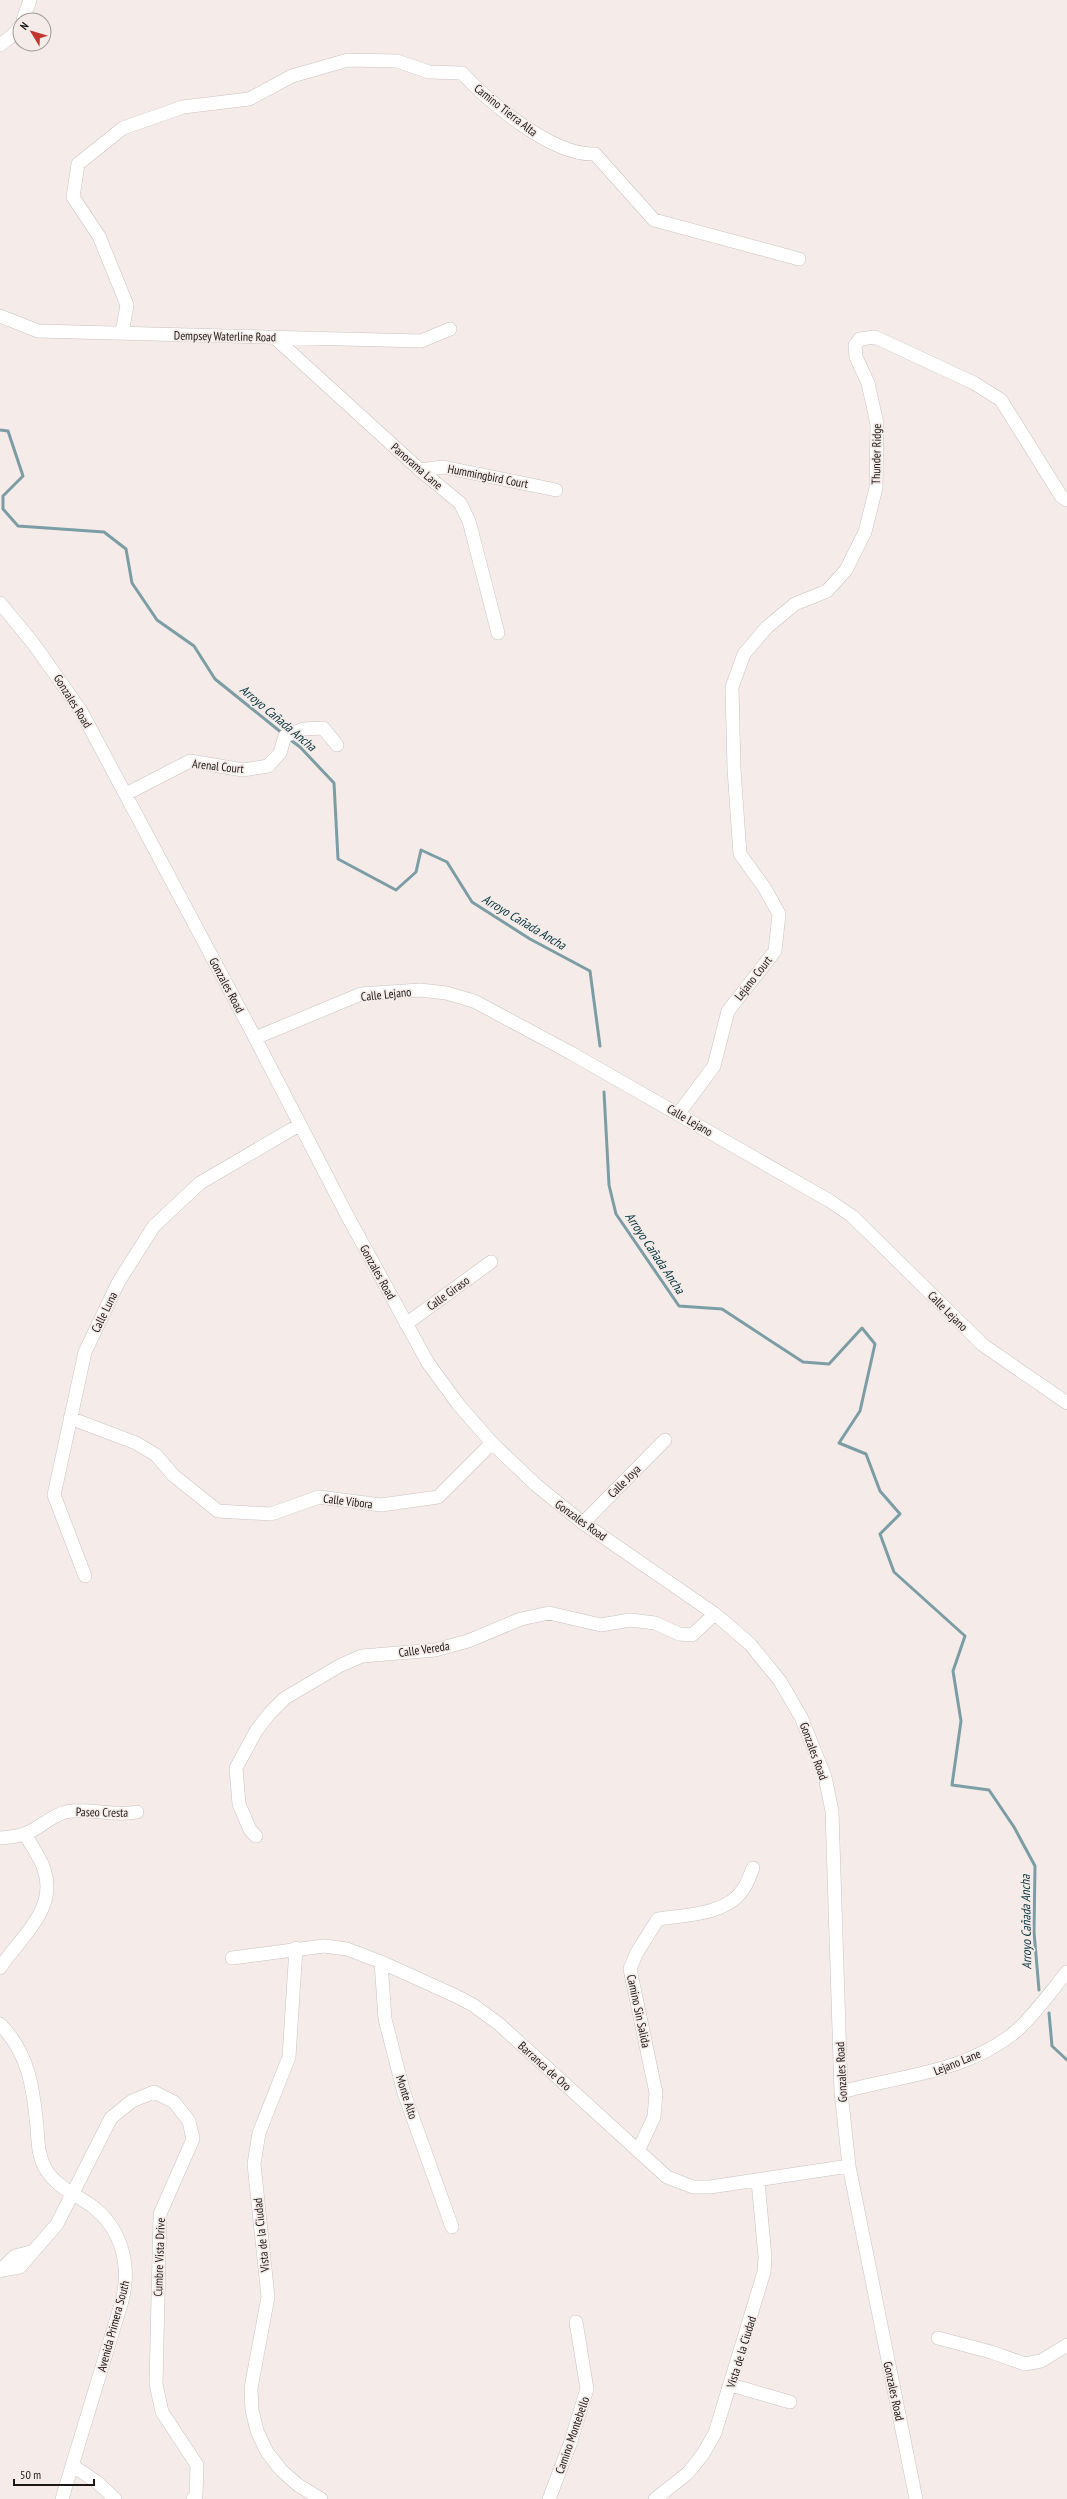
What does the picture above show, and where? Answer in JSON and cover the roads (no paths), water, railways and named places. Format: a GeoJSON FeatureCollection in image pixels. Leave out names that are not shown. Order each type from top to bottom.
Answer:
{"type":"FeatureCollection","features":[{"type":"Feature","properties":{"kind":"street"},"geometry":{"type":"LineString","coordinates":[[26,12],[30,0]]}},
{"type":"Feature","properties":{"kind":"street"},"geometry":{"type":"LineString","coordinates":[[0,45],[12,36]]}},
{"type":"Feature","properties":{"kind":"street","name":"Camino Tierra Alta"},"geometry":{"type":"LineString","coordinates":[[122,333],[127,305],[99,236],[73,197],[78,164],[123,128],[183,107],[249,99],[292,76],[348,60],[397,61],[429,72],[462,72],[482,94],[542,138],[586,155],[595,154],[654,220],[799,259]]}},
{"type":"Feature","properties":{"kind":"street","name":"Dempsey Waterline Road"},"geometry":{"type":"LineString","coordinates":[[0,316],[38,331],[421,340],[450,329]]}},
{"type":"Feature","properties":{"kind":"street","name":"Panorama Lane"},"geometry":{"type":"LineString","coordinates":[[274,337],[420,470],[460,503],[469,521],[498,633]]}},
{"type":"Feature","properties":{"kind":"street","name":"Thunder Ridge"},"geometry":{"type":"LineString","coordinates":[[734,769],[732,687],[744,654],[767,627],[795,604],[827,591],[846,570],[865,532],[876,488],[877,424],[868,383],[856,357],[855,345],[860,339],[875,337],[903,348],[936,367],[974,383],[1001,400],[1062,496],[1067,500]]}},
{"type":"Feature","properties":{"kind":"street","name":"Hummingbird Court"},"geometry":{"type":"LineString","coordinates":[[420,470],[443,467],[556,490]]}},
{"type":"Feature","properties":{"kind":"street","name":"Gonzales Road"},"geometry":{"type":"LineString","coordinates":[[0,603],[41,654],[81,711],[255,1038],[299,1125],[428,1363],[458,1404],[492,1443],[536,1486],[583,1523],[715,1614],[750,1644],[780,1681],[801,1717],[825,1777],[832,1811],[841,2092],[849,2166],[916,2499]]}},
{"type":"Feature","properties":{"kind":"street","name":"Arenal Court"},"geometry":{"type":"LineString","coordinates":[[126,794],[190,761],[243,770],[268,766],[280,753],[285,736],[303,729],[323,728],[337,745]]}},
{"type":"Feature","properties":{"kind":"street","name":"Lejano Court"},"geometry":{"type":"LineString","coordinates":[[679,1113],[714,1066],[728,1011],[775,951],[779,914],[764,887],[740,854],[734,769]]}},
{"type":"Feature","properties":{"kind":"street","name":"Calle Lejano"},"geometry":{"type":"LineString","coordinates":[[255,1038],[361,994],[420,990],[446,993],[487,1008],[679,1113],[787,1175],[852,1216],[983,1345],[1067,1403]]}},
{"type":"Feature","properties":{"kind":"street","name":"Calle Luna"},"geometry":{"type":"LineString","coordinates":[[84,1576],[54,1495],[85,1352],[119,1281],[154,1226],[200,1183],[299,1125]]}},
{"type":"Feature","properties":{"kind":"street","name":"Calle Giraso"},"geometry":{"type":"LineString","coordinates":[[406,1324],[491,1262]]}},
{"type":"Feature","properties":{"kind":"street","name":"Calle Vibora"},"geometry":{"type":"LineString","coordinates":[[70,1418],[136,1443],[156,1455],[173,1475],[218,1511],[271,1514],[319,1497],[381,1505],[438,1497],[492,1443]]}},
{"type":"Feature","properties":{"kind":"street","name":"Calle Joya"},"geometry":{"type":"LineString","coordinates":[[583,1523],[665,1440]]}},
{"type":"Feature","properties":{"kind":"street","name":"Calle Vereda"},"geometry":{"type":"LineString","coordinates":[[256,1836],[250,1830],[238,1804],[236,1768],[256,1731],[270,1713],[285,1698],[341,1665],[362,1656],[435,1650],[468,1641],[521,1619],[549,1613],[601,1625],[630,1620],[655,1623],[680,1634],[692,1635],[715,1614]]}},
{"type":"Feature","properties":{"kind":"street","name":"Paseo Cresta"},"geometry":{"type":"LineString","coordinates":[[0,1838],[25,1834],[53,1817],[66,1812],[90,1811],[121,1814],[137,1812]]}},
{"type":"Feature","properties":{"kind":"street"},"geometry":{"type":"LineString","coordinates":[[0,1968],[37,1920],[46,1900],[47,1884],[44,1869],[25,1834]]}},
{"type":"Feature","properties":{"kind":"street","name":"Camino Sin Salida"},"geometry":{"type":"LineString","coordinates":[[638,2151],[654,2117],[656,2093],[630,1969],[636,1954],[658,1919],[696,1914],[724,1906],[743,1890],[753,1868]]}},
{"type":"Feature","properties":{"kind":"street","name":"Barranca de Oro"},"geometry":{"type":"LineString","coordinates":[[232,1958],[296,1948],[324,1946],[347,1949],[382,1962],[456,1996],[486,2014],[667,2177],[693,2187],[758,2181],[849,2166]]}},
{"type":"Feature","properties":{"kind":"street","name":"Vista de la Ciudad"},"geometry":{"type":"LineString","coordinates":[[296,1948],[289,2057],[259,2133],[254,2164],[268,2297],[251,2388],[252,2410],[260,2438],[267,2452],[281,2470],[298,2485],[321,2499]]}},
{"type":"Feature","properties":{"kind":"street","name":"Monte Alto"},"geometry":{"type":"LineString","coordinates":[[382,1962],[384,2019],[404,2093],[452,2227]]}},
{"type":"Feature","properties":{"kind":"street","name":"Lejano Lane"},"geometry":{"type":"LineString","coordinates":[[841,2092],[931,2073],[976,2057],[1016,2032],[1067,1972]]}},
{"type":"Feature","properties":{"kind":"street","name":"Avenida Primera South"},"geometry":{"type":"LineString","coordinates":[[0,2024],[18,2046],[31,2076],[38,2144],[42,2162],[52,2177],[73,2195],[98,2212],[115,2232],[125,2258],[126,2279],[122,2301],[62,2499]]}},
{"type":"Feature","properties":{"kind":"street","name":"Cumbre Vista Drive"},"geometry":{"type":"LineString","coordinates":[[1,2270],[15,2256],[31,2252],[51,2232],[73,2195],[111,2118],[132,2101],[154,2092],[174,2102],[189,2121],[193,2139],[160,2214],[156,2384],[162,2412],[196,2465],[196,2495],[193,2499]]}},
{"type":"Feature","properties":{"kind":"street","name":"Vista de la Ciudad"},"geometry":{"type":"LineString","coordinates":[[655,2499],[688,2472],[703,2454],[715,2433],[731,2385],[764,2272],[765,2257],[758,2181]]}},
{"type":"Feature","properties":{"kind":"street","name":"Camino Montebello"},"geometry":{"type":"LineString","coordinates":[[549,2499],[570,2444],[588,2389],[576,2322]]}},
{"type":"Feature","properties":{"kind":"street"},"geometry":{"type":"LineString","coordinates":[[938,2338],[991,2352],[1025,2364],[1041,2361],[1067,2345]]}},
{"type":"Feature","properties":{"kind":"street"},"geometry":{"type":"LineString","coordinates":[[731,2385],[790,2402]]}},
{"type":"Feature","properties":{"kind":"street"},"geometry":{"type":"LineString","coordinates":[[72,2465],[97,2482],[115,2499]]}},
{"type":"Feature","properties":{"kind":"waterway","name":"Arroyo Cañada Ancha"},"geometry":{"type":"LineString","coordinates":[[0,430],[8,431],[23,476],[3,496],[3,509],[18,526],[104,532],[126,549],[132,583],[157,620],[194,646],[215,679],[282,733]]}},
{"type":"Feature","properties":{"kind":"waterway","name":"Arroyo Cañada Ancha"},"geometry":{"type":"LineString","coordinates":[[288,738],[300,747],[334,783],[338,859],[396,890],[416,872],[421,850],[447,862],[472,902],[530,939],[590,971],[600,1046]]}},
{"type":"Feature","properties":{"kind":"waterway","name":"Arroyo Cañada Ancha"},"geometry":{"type":"LineString","coordinates":[[604,1092],[609,1185],[616,1214],[679,1306],[722,1309],[803,1362],[829,1364],[862,1328],[875,1344],[860,1411],[839,1443],[866,1454],[880,1491],[900,1514],[880,1534],[894,1572],[965,1636],[953,1671],[961,1721],[952,1785],[989,1790],[1014,1827],[1035,1866],[1034,1932],[1039,1990]]}},
{"type":"Feature","properties":{"kind":"waterway","name":"Arroyo Cañada Ancha"},"geometry":{"type":"LineString","coordinates":[[1049,2013],[1052,2046],[1067,2060]]}}]}
